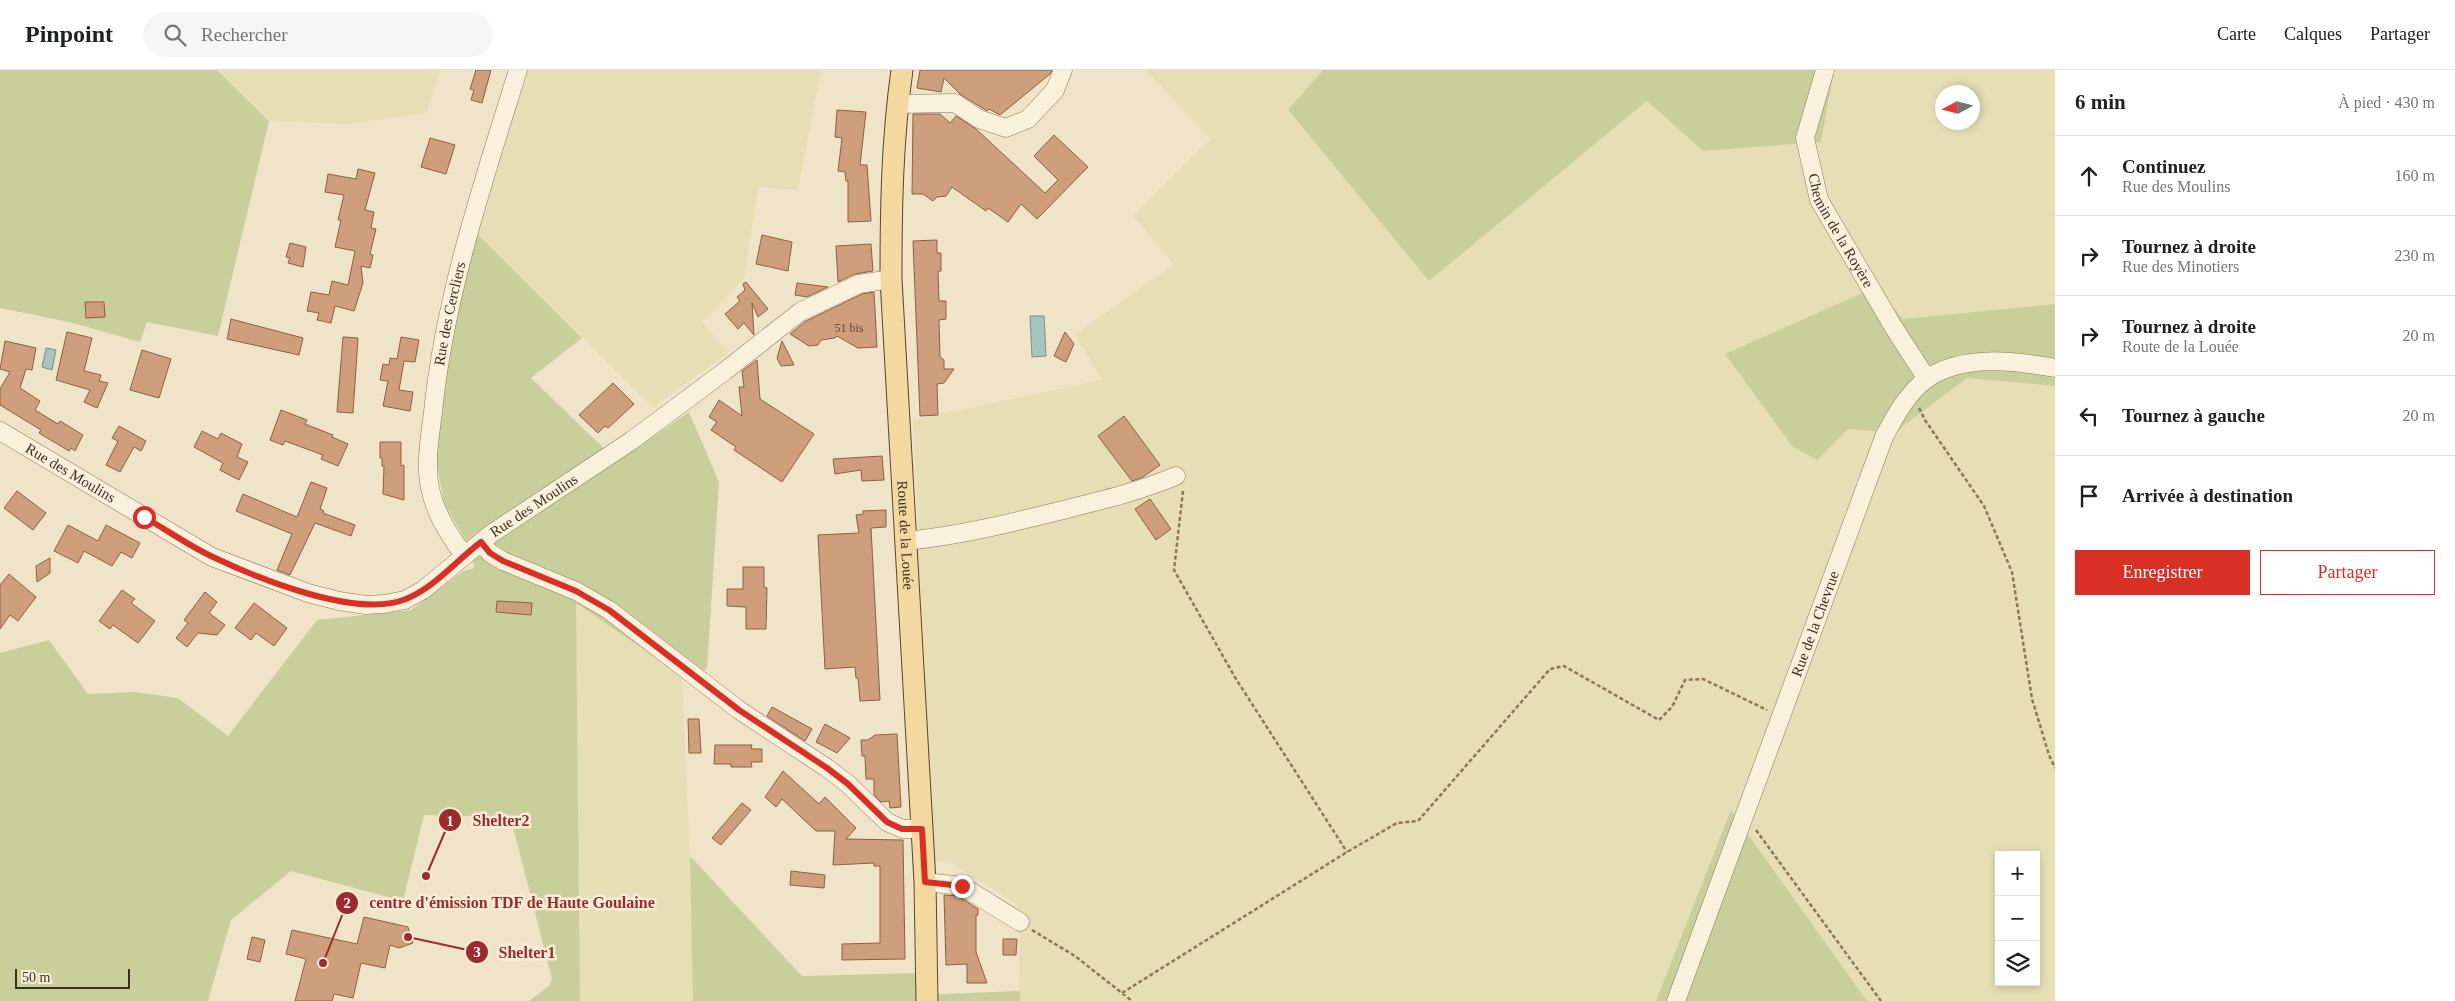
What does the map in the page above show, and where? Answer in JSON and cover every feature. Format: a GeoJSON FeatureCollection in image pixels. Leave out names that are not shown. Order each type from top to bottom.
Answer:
{"type":"FeatureCollection","features":[{"type":"Feature","properties":{"kind":"main road","name":"Route de la Louée"},"geometry":{"type":"LineString","coordinates":[[902,70],[897,104],[891,189],[892,279],[925,882],[927,1001]]}},
{"type":"Feature","properties":{"kind":"street","name":"Rue des Cercliers"},"geometry":{"type":"LineString","coordinates":[[464,555],[443,525],[434,504],[429,485],[429,453],[435,387],[458,267],[518,70]]}},
{"type":"Feature","properties":{"kind":"street"},"geometry":{"type":"LineString","coordinates":[[897,104],[955,103],[978,119],[1006,128],[1028,119],[1055,90],[1063,70]]}},
{"type":"Feature","properties":{"kind":"street","name":"Chemin de la Royère"},"geometry":{"type":"LineString","coordinates":[[1825,70],[1805,138],[1819,200],[1894,328],[1927,379]]}},
{"type":"Feature","properties":{"kind":"street","name":"Rue des Moulins"},"geometry":{"type":"LineString","coordinates":[[0,431],[212,557],[308,594],[366,605],[384,604],[405,600],[423,590],[481,542],[631,441],[725,372],[800,312],[859,284],[892,279]]}},
{"type":"Feature","properties":{"kind":"street","name":"Rue de la Chevrue"},"geometry":{"type":"LineString","coordinates":[[1676,1001],[1884,437],[1898,411],[1927,379],[1950,368],[1983,362],[2026,363],[2055,368]]}},
{"type":"Feature","properties":{"kind":"street"},"geometry":{"type":"LineString","coordinates":[[906,541],[936,538],[1015,522],[1138,492],[1176,476]]}},
{"type":"Feature","properties":{"kind":"street"},"geometry":{"type":"LineString","coordinates":[[481,542],[490,553],[503,561],[576,591],[609,610],[739,710],[827,768],[891,825],[902,829],[922,829]]}},
{"type":"Feature","properties":{"kind":"street"},"geometry":{"type":"LineString","coordinates":[[925,882],[962,886],[1020,922]]}},
{"type":"Feature","properties":{"kind":"path"},"geometry":{"type":"LineString","coordinates":[[1913,393],[1925,420],[1984,506],[2012,572],[2032,699],[2049,755],[2055,768]]}},
{"type":"Feature","properties":{"kind":"path"},"geometry":{"type":"LineString","coordinates":[[1176,476],[1184,487],[1182,520],[1174,570],[1236,679],[1347,852]]}},
{"type":"Feature","properties":{"kind":"path"},"geometry":{"type":"LineString","coordinates":[[1122,993],[1347,852],[1397,823],[1418,821],[1550,669],[1564,666],[1658,720],[1672,707],[1685,680],[1703,679],[1780,716]]}},
{"type":"Feature","properties":{"kind":"path"},"geometry":{"type":"LineString","coordinates":[[1744,814],[1881,1001]]}},
{"type":"Feature","properties":{"kind":"path"},"geometry":{"type":"LineString","coordinates":[[1020,922],[1075,956],[1132,1001]]}},
{"type":"Feature","properties":{"kind":"shaded area"},"geometry":{"type":"Polygon","coordinates":[[[217,70],[440,70],[427,113],[347,124],[269,121],[217,70]]]}},
{"type":"Feature","properties":{"kind":"shaded area"},"geometry":{"type":"Polygon","coordinates":[[[522,70],[821,70],[798,190],[758,187],[744,279],[702,322],[728,353],[653,407],[474,230],[522,70]]]}},
{"type":"Feature","properties":{"kind":"shaded area"},"geometry":{"type":"Polygon","coordinates":[[[1145,70],[1323,70],[1288,111],[1429,281],[1647,101],[1703,151],[1821,142],[1834,70],[2055,70],[2055,304],[1903,319],[1848,429],[1894,433],[1967,378],[2055,386],[2055,1001],[1867,1001],[1732,810],[1656,1001],[1020,1001],[1018,905],[947,860],[930,862],[913,420],[1102,380],[1075,335],[1174,264],[1133,216],[1211,139],[1145,70]]]}},
{"type":"Feature","properties":{"kind":"shaded area"},"geometry":{"type":"Polygon","coordinates":[[[576,603],[682,676],[690,856],[693,1001],[580,1001],[576,603]]]}},
{"type":"Feature","properties":{"kind":"green space"},"geometry":{"type":"Polygon","coordinates":[[[0,70],[217,70],[269,121],[218,336],[147,322],[140,342],[69,322],[0,308],[0,70]]]}},
{"type":"Feature","properties":{"kind":"green space"},"geometry":{"type":"Polygon","coordinates":[[[1323,70],[1834,70],[1821,142],[1703,151],[1647,101],[1429,281],[1288,110],[1323,70]]]}},
{"type":"Feature","properties":{"kind":"green space"},"geometry":{"type":"Polygon","coordinates":[[[474,230],[582,338],[531,378],[617,461],[689,412],[719,482],[707,669],[682,676],[576,603],[580,1001],[529,1001],[549,986],[552,979],[512,823],[503,817],[424,815],[403,901],[291,871],[231,920],[208,1001],[0,1001],[0,653],[49,640],[88,694],[135,692],[178,698],[228,736],[317,620],[411,610],[463,571],[475,568],[466,541],[444,503],[435,454],[442,370],[474,230]]]}},
{"type":"Feature","properties":{"kind":"green space"},"geometry":{"type":"Polygon","coordinates":[[[1876,287],[1903,319],[2055,304],[2055,386],[1967,378],[1894,433],[1848,429],[1817,460],[1792,446],[1725,354],[1876,287]]]}},
{"type":"Feature","properties":{"kind":"green space"},"geometry":{"type":"Polygon","coordinates":[[[1731,810],[1867,1001],[1656,1001],[1731,810]]]}},
{"type":"Feature","properties":{"kind":"green space"},"geometry":{"type":"Polygon","coordinates":[[[690,856],[802,976],[915,973],[917,995],[1020,991],[1020,1001],[693,1001],[690,856]]]}},
{"type":"Feature","properties":{"kind":"water"},"geometry":{"type":"Polygon","coordinates":[[[1030,316],[1044,316],[1046,356],[1032,357],[1030,316]]]}},
{"type":"Feature","properties":{"kind":"water"},"geometry":{"type":"Polygon","coordinates":[[[46,348],[56,350],[52,370],[42,367],[46,348]]]}},
{"type":"Feature","properties":{"kind":"building"},"geometry":{"type":"Polygon","coordinates":[[[476,70],[491,70],[482,103],[471,100],[474,90],[470,89],[476,70]]]}},
{"type":"Feature","properties":{"kind":"building"},"geometry":{"type":"Polygon","coordinates":[[[920,70],[1052,70],[1050,74],[1000,115],[989,109],[987,111],[960,94],[944,78],[941,92],[917,88],[920,70]]]}},
{"type":"Feature","properties":{"kind":"building"},"geometry":{"type":"Polygon","coordinates":[[[837,110],[866,112],[860,165],[867,165],[871,221],[848,222],[848,181],[846,181],[845,172],[838,171],[842,138],[835,137],[837,110]]]}},
{"type":"Feature","properties":{"kind":"building"},"geometry":{"type":"Polygon","coordinates":[[[913,114],[940,114],[950,123],[956,116],[976,129],[1045,193],[1058,180],[1034,156],[1054,135],[1088,167],[1037,219],[1021,204],[1008,222],[988,208],[986,211],[952,187],[946,196],[937,197],[933,201],[923,194],[912,194],[913,114]]]}},
{"type":"Feature","properties":{"kind":"building"},"geometry":{"type":"Polygon","coordinates":[[[430,138],[455,145],[446,174],[421,167],[430,138]]]}},
{"type":"Feature","properties":{"kind":"building"},"geometry":{"type":"Polygon","coordinates":[[[358,169],[375,173],[365,210],[374,212],[371,228],[376,229],[370,254],[373,255],[370,268],[361,266],[363,283],[354,311],[335,306],[331,323],[317,320],[319,313],[307,311],[311,292],[329,295],[332,281],[348,285],[355,251],[335,247],[341,220],[338,220],[344,195],[325,192],[328,174],[356,179],[358,169]]]}},
{"type":"Feature","properties":{"kind":"building"},"geometry":{"type":"Polygon","coordinates":[[[762,235],[792,242],[788,271],[756,264],[762,235]]]}},
{"type":"Feature","properties":{"kind":"building"},"geometry":{"type":"Polygon","coordinates":[[[937,240],[937,253],[941,253],[941,271],[938,271],[939,301],[946,301],[946,319],[939,320],[940,357],[944,360],[944,369],[954,369],[944,383],[937,384],[938,415],[920,416],[913,241],[937,240]]]}},
{"type":"Feature","properties":{"kind":"building"},"geometry":{"type":"Polygon","coordinates":[[[290,243],[306,247],[303,267],[288,263],[290,258],[286,257],[290,243]]]}},
{"type":"Feature","properties":{"kind":"building"},"geometry":{"type":"Polygon","coordinates":[[[871,244],[873,271],[855,274],[838,282],[836,246],[871,244]]]}},
{"type":"Feature","properties":{"kind":"building"},"geometry":{"type":"Polygon","coordinates":[[[746,282],[768,309],[758,317],[752,303],[754,335],[744,323],[738,329],[725,314],[740,301],[737,297],[745,290],[743,284],[746,282]]]}},
{"type":"Feature","properties":{"kind":"building"},"geometry":{"type":"Polygon","coordinates":[[[797,283],[828,287],[807,297],[795,295],[797,283]]]}},
{"type":"Feature","properties":{"kind":"building"},"geometry":{"type":"Polygon","coordinates":[[[874,292],[877,347],[858,348],[837,336],[821,340],[818,345],[809,346],[790,334],[806,321],[862,294],[874,292]]]}},
{"type":"Feature","properties":{"kind":"building"},"geometry":{"type":"Polygon","coordinates":[[[85,302],[104,302],[105,317],[86,318],[85,302]]]}},
{"type":"Feature","properties":{"kind":"building"},"geometry":{"type":"Polygon","coordinates":[[[231,319],[303,338],[299,355],[227,339],[231,319]]]}},
{"type":"Feature","properties":{"kind":"building"},"geometry":{"type":"Polygon","coordinates":[[[67,332],[92,338],[84,371],[101,375],[99,381],[108,383],[97,408],[84,402],[90,390],[56,380],[67,332]]]}},
{"type":"Feature","properties":{"kind":"building"},"geometry":{"type":"Polygon","coordinates":[[[1065,332],[1074,344],[1066,362],[1054,356],[1065,332]]]}},
{"type":"Feature","properties":{"kind":"building"},"geometry":{"type":"Polygon","coordinates":[[[343,337],[358,338],[353,413],[337,412],[343,337]]]}},
{"type":"Feature","properties":{"kind":"building"},"geometry":{"type":"Polygon","coordinates":[[[401,337],[419,340],[415,362],[404,361],[399,390],[413,392],[410,411],[383,406],[388,381],[380,380],[383,364],[389,365],[390,358],[397,359],[401,337]]]}},
{"type":"Feature","properties":{"kind":"building"},"geometry":{"type":"Polygon","coordinates":[[[5,341],[36,348],[32,370],[26,369],[20,388],[40,401],[35,410],[58,424],[60,421],[83,435],[75,451],[71,448],[69,451],[39,433],[41,430],[0,405],[0,389],[10,372],[0,369],[5,341]]]}},
{"type":"Feature","properties":{"kind":"building"},"geometry":{"type":"Polygon","coordinates":[[[782,341],[794,365],[781,366],[777,358],[782,341]]]}},
{"type":"Feature","properties":{"kind":"building"},"geometry":{"type":"Polygon","coordinates":[[[142,350],[171,359],[159,398],[130,390],[142,350]]]}},
{"type":"Feature","properties":{"kind":"building"},"geometry":{"type":"Polygon","coordinates":[[[757,360],[760,399],[814,434],[782,482],[734,450],[736,447],[711,430],[717,422],[709,417],[719,400],[742,416],[739,387],[744,387],[742,371],[757,360]]]}},
{"type":"Feature","properties":{"kind":"building"},"geometry":{"type":"Polygon","coordinates":[[[613,383],[634,404],[608,428],[605,426],[598,433],[579,415],[613,383]]]}},
{"type":"Feature","properties":{"kind":"building"},"geometry":{"type":"Polygon","coordinates":[[[281,410],[307,420],[305,424],[333,435],[332,437],[348,444],[338,466],[321,459],[323,455],[285,441],[283,445],[270,440],[281,410]]]}},
{"type":"Feature","properties":{"kind":"building"},"geometry":{"type":"Polygon","coordinates":[[[1124,416],[1160,465],[1143,477],[1132,481],[1098,436],[1124,416]]]}},
{"type":"Feature","properties":{"kind":"building"},"geometry":{"type":"Polygon","coordinates":[[[119,426],[146,441],[141,451],[134,447],[120,472],[106,465],[118,441],[112,438],[119,426]]]}},
{"type":"Feature","properties":{"kind":"building"},"geometry":{"type":"Polygon","coordinates":[[[202,431],[218,439],[221,433],[242,444],[237,457],[248,462],[239,480],[220,470],[223,463],[194,447],[202,431]]]}},
{"type":"Feature","properties":{"kind":"building"},"geometry":{"type":"Polygon","coordinates":[[[380,442],[401,442],[401,466],[404,465],[404,500],[383,494],[384,466],[382,466],[382,458],[380,458],[380,442]]]}},
{"type":"Feature","properties":{"kind":"building"},"geometry":{"type":"Polygon","coordinates":[[[882,456],[884,480],[862,481],[861,470],[835,474],[833,459],[882,456]]]}},
{"type":"Feature","properties":{"kind":"building"},"geometry":{"type":"Polygon","coordinates":[[[311,482],[327,488],[320,509],[324,511],[323,513],[355,525],[351,536],[315,523],[290,575],[277,570],[292,534],[236,511],[243,494],[297,517],[311,482]]]}},
{"type":"Feature","properties":{"kind":"building"},"geometry":{"type":"Polygon","coordinates":[[[17,491],[46,513],[33,530],[4,508],[17,491]]]}},
{"type":"Feature","properties":{"kind":"building"},"geometry":{"type":"Polygon","coordinates":[[[1150,499],[1171,529],[1156,540],[1135,509],[1150,499]]]}},
{"type":"Feature","properties":{"kind":"building"},"geometry":{"type":"Polygon","coordinates":[[[886,510],[886,527],[871,528],[880,700],[860,701],[855,667],[825,669],[818,535],[859,533],[856,515],[863,514],[863,511],[886,510]]]}},
{"type":"Feature","properties":{"kind":"building"},"geometry":{"type":"Polygon","coordinates":[[[68,525],[98,541],[106,525],[140,543],[132,558],[121,552],[112,566],[84,551],[78,563],[54,551],[68,525]]]}},
{"type":"Feature","properties":{"kind":"building"},"geometry":{"type":"Polygon","coordinates":[[[50,558],[50,573],[37,582],[36,566],[50,558]]]}},
{"type":"Feature","properties":{"kind":"building"},"geometry":{"type":"Polygon","coordinates":[[[743,567],[764,567],[764,587],[767,588],[766,629],[746,629],[746,607],[727,606],[727,589],[743,589],[743,567]]]}},
{"type":"Feature","properties":{"kind":"building"},"geometry":{"type":"Polygon","coordinates":[[[9,574],[36,597],[18,621],[10,615],[0,629],[0,585],[9,574]]]}},
{"type":"Feature","properties":{"kind":"building"},"geometry":{"type":"Polygon","coordinates":[[[122,590],[135,599],[131,603],[155,621],[138,643],[113,625],[110,629],[99,621],[122,590]]]}},
{"type":"Feature","properties":{"kind":"building"},"geometry":{"type":"Polygon","coordinates":[[[205,592],[217,602],[209,613],[225,625],[217,635],[198,633],[187,647],[176,638],[188,623],[184,620],[205,592]]]}},
{"type":"Feature","properties":{"kind":"building"},"geometry":{"type":"Polygon","coordinates":[[[497,601],[532,603],[531,615],[496,612],[497,601]]]}},
{"type":"Feature","properties":{"kind":"building"},"geometry":{"type":"Polygon","coordinates":[[[254,603],[287,628],[274,646],[256,633],[251,640],[235,628],[254,603]]]}},
{"type":"Feature","properties":{"kind":"building"},"geometry":{"type":"Polygon","coordinates":[[[772,707],[812,729],[805,741],[767,716],[772,707]]]}},
{"type":"Feature","properties":{"kind":"building"},"geometry":{"type":"Polygon","coordinates":[[[688,719],[699,719],[701,753],[689,753],[688,719]]]}},
{"type":"Feature","properties":{"kind":"building"},"geometry":{"type":"Polygon","coordinates":[[[825,724],[850,738],[837,753],[816,742],[825,724]]]}},
{"type":"Feature","properties":{"kind":"building"},"geometry":{"type":"Polygon","coordinates":[[[897,734],[901,807],[890,808],[889,801],[881,802],[874,795],[874,779],[866,779],[865,756],[862,756],[861,740],[868,740],[875,735],[897,734]]]}},
{"type":"Feature","properties":{"kind":"building"},"geometry":{"type":"Polygon","coordinates":[[[715,745],[752,745],[751,749],[762,749],[762,762],[751,762],[752,767],[731,767],[731,764],[714,764],[715,745]]]}},
{"type":"Feature","properties":{"kind":"building"},"geometry":{"type":"Polygon","coordinates":[[[783,771],[819,804],[825,797],[856,828],[846,839],[903,840],[905,959],[842,960],[842,944],[880,943],[880,866],[874,866],[874,863],[833,865],[835,831],[816,831],[782,799],[776,807],[765,797],[783,771]]]}},
{"type":"Feature","properties":{"kind":"building"},"geometry":{"type":"Polygon","coordinates":[[[742,803],[751,810],[721,845],[712,838],[742,803]]]}},
{"type":"Feature","properties":{"kind":"building"},"geometry":{"type":"Polygon","coordinates":[[[791,871],[825,875],[824,888],[790,885],[791,871]]]}},
{"type":"Feature","properties":{"kind":"building"},"geometry":{"type":"Polygon","coordinates":[[[944,895],[958,896],[978,909],[978,915],[976,915],[976,952],[987,983],[967,983],[967,964],[946,965],[944,895]]]}},
{"type":"Feature","properties":{"kind":"building"},"geometry":{"type":"Polygon","coordinates":[[[364,917],[408,927],[413,943],[399,948],[390,945],[385,968],[361,963],[353,998],[334,994],[332,1001],[295,1001],[306,959],[286,954],[292,930],[357,944],[364,917]]]}},
{"type":"Feature","properties":{"kind":"building"},"geometry":{"type":"Polygon","coordinates":[[[252,937],[265,940],[260,962],[247,959],[252,937]]]}},
{"type":"Feature","properties":{"kind":"building"},"geometry":{"type":"Polygon","coordinates":[[[1003,939],[1017,939],[1016,955],[1003,955],[1003,939]]]}},
{"type":"Feature","properties":{"kind":"place","name":"Shelter2"},"geometry":{"type":"Point","coordinates":[426,876]}},
{"type":"Feature","properties":{"kind":"place","name":"Shelter1"},"geometry":{"type":"Point","coordinates":[408,937]}},
{"type":"Feature","properties":{"kind":"place","name":"centre d'émission TDF de Haute Goulaine"},"geometry":{"type":"Point","coordinates":[323,963]}},
{"type":"Feature","properties":{"kind":"route"},"geometry":{"type":"LineString","coordinates":[[144,517],[212,557],[246,571],[308,594],[366,605],[405,600],[423,590],[481,542],[490,553],[503,561],[576,591],[609,610],[682,664],[739,710],[792,742],[827,768],[848,784],[887,822],[896,828],[922,829],[925,882],[962,886]]}}]}
